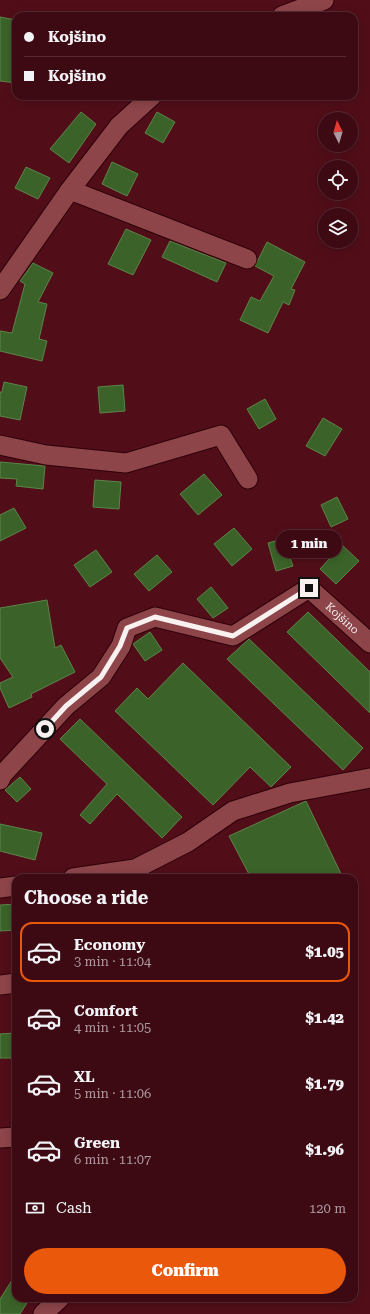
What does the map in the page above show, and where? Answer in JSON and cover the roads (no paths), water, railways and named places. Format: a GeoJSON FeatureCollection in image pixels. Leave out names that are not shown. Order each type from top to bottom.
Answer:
{"type":"FeatureCollection","features":[{"type":"Feature","properties":{"kind":"street"},"geometry":{"type":"LineString","coordinates":[[292,12],[324,0]]}},
{"type":"Feature","properties":{"kind":"street"},"geometry":{"type":"LineString","coordinates":[[0,290],[70,190],[119,126],[148,100]]}},
{"type":"Feature","properties":{"kind":"street"},"geometry":{"type":"LineString","coordinates":[[70,190],[247,259]]}},
{"type":"Feature","properties":{"kind":"street"},"geometry":{"type":"LineString","coordinates":[[0,445],[46,455],[126,463],[221,435],[248,479]]}},
{"type":"Feature","properties":{"kind":"street","name":"Kojšino"},"geometry":{"type":"LineString","coordinates":[[0,780],[2,775],[66,706],[101,677],[120,646],[127,628],[155,617],[233,636],[309,588],[370,643]]}},
{"type":"Feature","properties":{"kind":"street"},"geometry":{"type":"LineString","coordinates":[[101,874],[135,869],[188,842],[233,811],[290,793],[370,778]]}},
{"type":"Feature","properties":{"kind":"street"},"geometry":{"type":"LineString","coordinates":[[0,888],[12,886]]}},
{"type":"Feature","properties":{"kind":"street"},"geometry":{"type":"LineString","coordinates":[[0,985],[12,984]]}},
{"type":"Feature","properties":{"kind":"street"},"geometry":{"type":"LineString","coordinates":[[0,1138],[12,1137]]}},
{"type":"Feature","properties":{"kind":"street"},"geometry":{"type":"LineString","coordinates":[[43,1314],[56,1302]]}}]}
